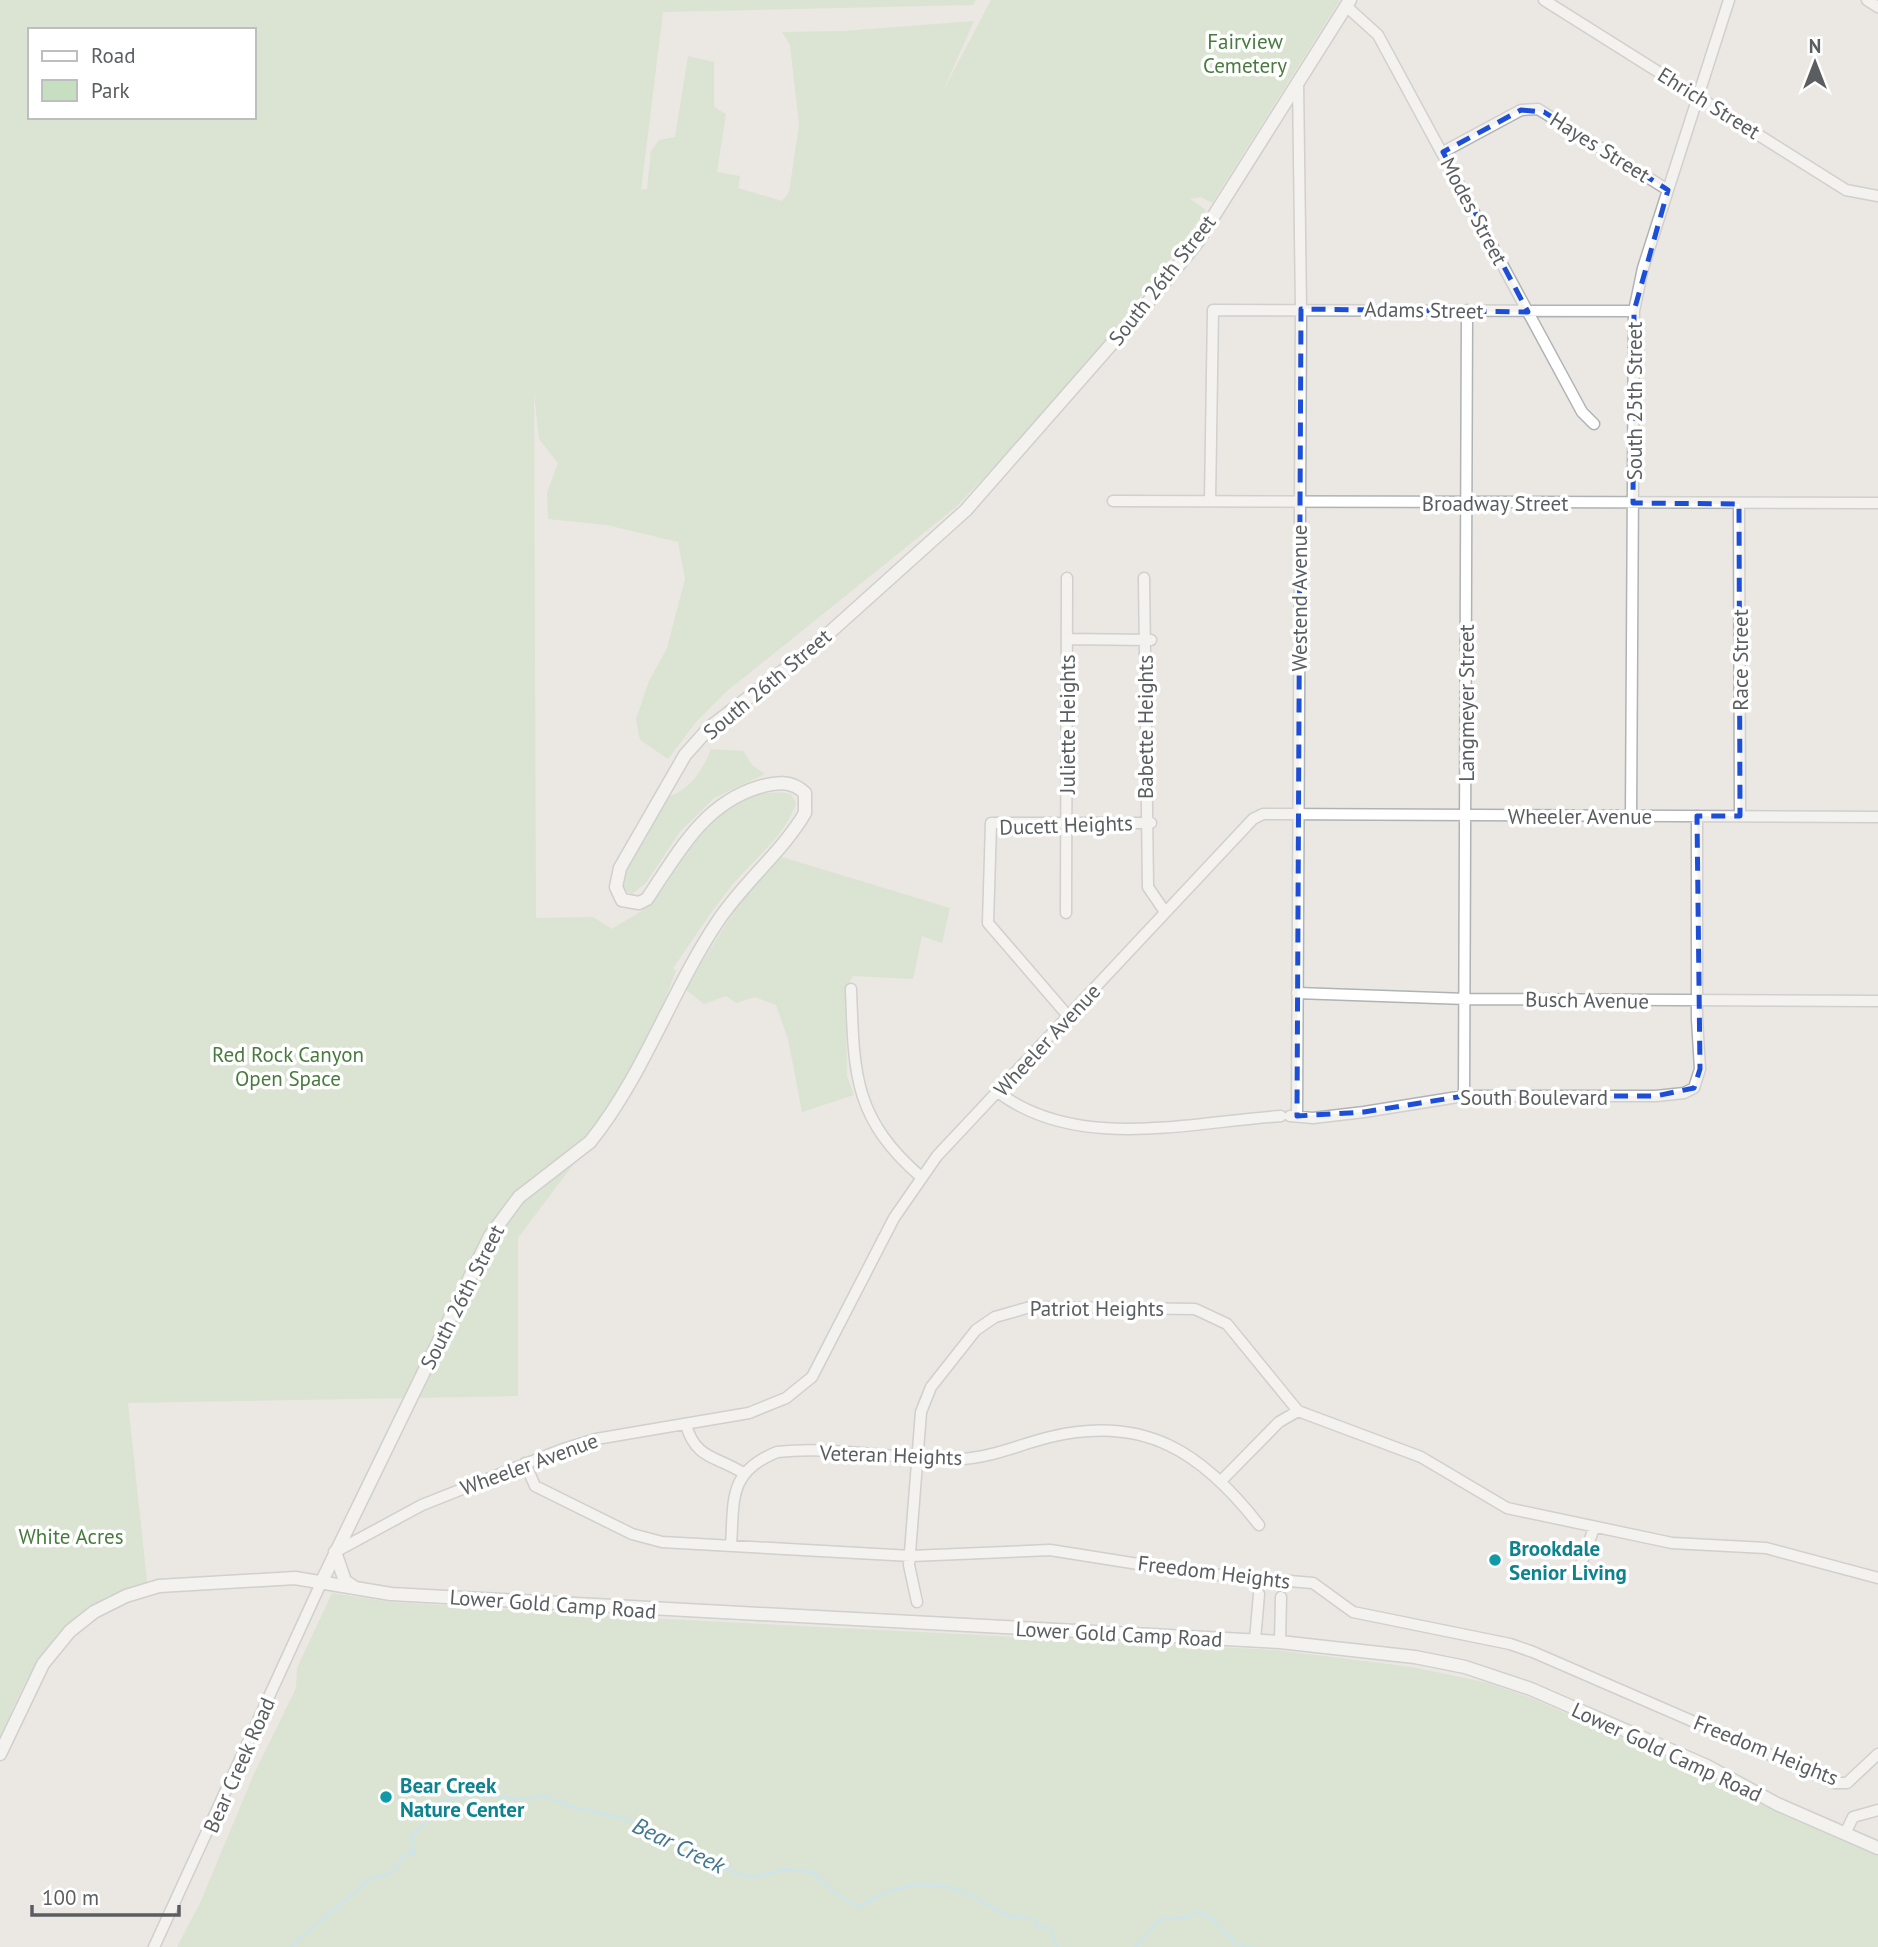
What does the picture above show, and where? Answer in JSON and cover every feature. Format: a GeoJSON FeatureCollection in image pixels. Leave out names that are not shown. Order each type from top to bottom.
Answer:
{"type":"FeatureCollection","features":[{"type":"Feature","properties":{"kind":"street","name":"Ehrich Street"},"geometry":{"type":"LineString","coordinates":[[1544,0],[1846,190],[1878,196]]}},
{"type":"Feature","properties":{"kind":"street","name":"South 25th Street"},"geometry":{"type":"LineString","coordinates":[[1631,817],[1634,311],[1643,268],[1729,0]]}},
{"type":"Feature","properties":{"kind":"street"},"geometry":{"type":"LineString","coordinates":[[1867,0],[1878,7]]}},
{"type":"Feature","properties":{"kind":"street","name":"South 26th Street"},"geometry":{"type":"LineString","coordinates":[[322,1581],[490,1236],[519,1197],[590,1142],[599,1131],[625,1090],[718,920],[804,813],[804,793],[797,785],[785,782],[730,798],[705,817],[691,834],[647,899],[639,903],[622,900],[616,887],[620,868],[685,755],[709,729],[809,651],[985,491],[1196,244],[1348,3]]}},
{"type":"Feature","properties":{"kind":"street","name":"Modes Street"},"geometry":{"type":"LineString","coordinates":[[1348,3],[1378,35],[1582,412],[1594,424]]}},
{"type":"Feature","properties":{"kind":"street","name":"Westend Avenue"},"geometry":{"type":"LineString","coordinates":[[1289,1116],[1297,993],[1301,309],[1298,81]]}},
{"type":"Feature","properties":{"kind":"street","name":"Hayes Street"},"geometry":{"type":"LineString","coordinates":[[1443,152],[1511,115],[1530,110],[1544,112],[1668,190]]}},
{"type":"Feature","properties":{"kind":"street","name":"Adams Street"},"geometry":{"type":"LineString","coordinates":[[1210,502],[1213,310],[1634,311]]}},
{"type":"Feature","properties":{"kind":"street","name":"Langmeyer Street"},"geometry":{"type":"LineString","coordinates":[[1464,1096],[1467,310]]}},
{"type":"Feature","properties":{"kind":"street","name":"Broadway Street"},"geometry":{"type":"LineString","coordinates":[[1112,502],[1878,503]]}},
{"type":"Feature","properties":{"kind":"street","name":"Race Street"},"geometry":{"type":"LineString","coordinates":[[1739,504],[1740,816]]}},
{"type":"Feature","properties":{"kind":"street","name":"Juliette Heights"},"geometry":{"type":"LineString","coordinates":[[1066,912],[1067,578]]}},
{"type":"Feature","properties":{"kind":"street","name":"Babette Heights"},"geometry":{"type":"LineString","coordinates":[[1144,578],[1148,640],[1148,887],[1165,912]]}},
{"type":"Feature","properties":{"kind":"street"},"geometry":{"type":"LineString","coordinates":[[1067,639],[1148,640]]}},
{"type":"Feature","properties":{"kind":"street","name":"Wheeler Avenue"},"geometry":{"type":"LineString","coordinates":[[335,1552],[422,1505],[525,1463],[596,1438],[749,1413],[786,1398],[812,1377],[894,1218],[937,1156],[999,1093],[1253,819],[1263,814],[1878,817]]}},
{"type":"Feature","properties":{"kind":"street"},"geometry":{"type":"LineString","coordinates":[[1697,816],[1698,1001]]}},
{"type":"Feature","properties":{"kind":"street","name":"Ducett Heights"},"geometry":{"type":"LineString","coordinates":[[1069,1017],[988,923],[991,823],[1148,823]]}},
{"type":"Feature","properties":{"kind":"street"},"geometry":{"type":"LineString","coordinates":[[852,989],[858,1088],[873,1123],[894,1153],[921,1177]]}},
{"type":"Feature","properties":{"kind":"street","name":"Busch Avenue"},"geometry":{"type":"LineString","coordinates":[[1297,993],[1466,999],[1878,1001]]}},
{"type":"Feature","properties":{"kind":"street","name":"South Boulevard"},"geometry":{"type":"LineString","coordinates":[[999,1093],[1016,1105],[1095,1129],[1289,1116],[1313,1118],[1464,1096],[1656,1096],[1684,1093],[1694,1087],[1700,1069],[1698,1001]]}},
{"type":"Feature","properties":{"kind":"street","name":"Patriot Heights"},"geometry":{"type":"LineString","coordinates":[[917,1602],[909,1565],[921,1412],[931,1387],[976,1330],[995,1317],[1030,1307],[1178,1307],[1213,1316],[1237,1335],[1298,1411]]}},
{"type":"Feature","properties":{"kind":"street"},"geometry":{"type":"LineString","coordinates":[[1222,1480],[1279,1422],[1298,1411],[1421,1457],[1507,1508],[1672,1543],[1766,1548],[1878,1578]]}},
{"type":"Feature","properties":{"kind":"street"},"geometry":{"type":"LineString","coordinates":[[686,1425],[693,1444],[710,1459],[729,1464],[743,1473],[734,1504],[731,1546]]}},
{"type":"Feature","properties":{"kind":"street","name":"Veteran Heights"},"geometry":{"type":"LineString","coordinates":[[743,1473],[758,1460],[790,1450],[975,1458],[1066,1433],[1093,1429],[1118,1430],[1157,1439],[1200,1462],[1222,1480],[1259,1525]]}},
{"type":"Feature","properties":{"kind":"street","name":"Freedom Heights"},"geometry":{"type":"LineString","coordinates":[[525,1463],[535,1486],[632,1534],[662,1542],[911,1556],[1050,1550],[1195,1573],[1313,1583],[1353,1612],[1510,1644],[1533,1652],[1835,1783],[1847,1783],[1878,1754]]}},
{"type":"Feature","properties":{"kind":"street"},"geometry":{"type":"LineString","coordinates":[[1580,1567],[1594,1528]]}},
{"type":"Feature","properties":{"kind":"street"},"geometry":{"type":"LineString","coordinates":[[335,1552],[345,1581],[358,1589]]}},
{"type":"Feature","properties":{"kind":"street","name":"Lower Gold Camp Road"},"geometry":{"type":"LineString","coordinates":[[0,1754],[43,1664],[70,1631],[94,1612],[126,1596],[159,1586],[295,1578],[358,1589],[640,1610],[1255,1640],[1415,1657],[1465,1667],[1531,1689],[1707,1766],[1777,1804],[1878,1848]]}},
{"type":"Feature","properties":{"kind":"street","name":"Bear Creek Road"},"geometry":{"type":"LineString","coordinates":[[154,1947],[322,1581]]}},
{"type":"Feature","properties":{"kind":"street"},"geometry":{"type":"LineString","coordinates":[[1255,1640],[1259,1600],[1281,1602],[1280,1642]]}},
{"type":"Feature","properties":{"kind":"street"},"geometry":{"type":"LineString","coordinates":[[1844,1834],[1853,1817],[1878,1810]]}},
{"type":"Feature","properties":{"kind":"highlighted area"},"geometry":{"type":"Polygon","coordinates":[[[1521,110],[1544,112],[1668,190],[1634,311],[1633,503],[1739,504],[1740,816],[1697,816],[1700,1069],[1694,1088],[1656,1096],[1464,1096],[1364,1112],[1297,1116],[1301,309],[1528,312],[1443,152],[1521,110]]]}},
{"type":"Feature","properties":{"kind":"green space","name":"Red Rock Canyon Open Space"},"geometry":{"type":"Polygon","coordinates":[[[0,0],[976,0],[973,5],[663,12],[641,190],[647,189],[651,151],[659,140],[675,137],[688,56],[714,62],[714,107],[726,114],[717,172],[740,176],[738,188],[782,201],[789,192],[799,125],[790,45],[782,32],[843,31],[974,21],[942,93],[991,0],[1340,0],[1212,203],[1201,197],[1190,199],[1206,210],[1148,288],[1054,400],[956,507],[727,691],[696,722],[668,759],[640,740],[636,719],[649,681],[667,648],[685,579],[678,542],[607,525],[548,519],[547,493],[558,463],[539,439],[534,393],[536,918],[593,917],[612,929],[652,903],[668,882],[699,829],[717,812],[741,800],[767,793],[791,794],[796,803],[785,826],[725,894],[673,968],[676,971],[641,1059],[590,1142],[518,1238],[518,1396],[128,1403],[147,1582],[116,1594],[70,1623],[38,1660],[0,1739],[0,0]]]}},
{"type":"Feature","properties":{"kind":"green space"},"geometry":{"type":"Polygon","coordinates":[[[711,749],[743,751],[752,765],[765,774],[714,798],[679,833],[646,883],[632,894],[621,889],[625,873],[665,798],[674,795],[694,779],[711,749]]]}},
{"type":"Feature","properties":{"kind":"green space"},"geometry":{"type":"Polygon","coordinates":[[[782,857],[950,908],[942,943],[922,936],[913,979],[853,976],[845,990],[847,1076],[854,1095],[802,1112],[788,1039],[776,1005],[755,997],[736,1003],[726,996],[704,1004],[685,989],[742,899],[782,857]]]}},
{"type":"Feature","properties":{"kind":"green space"},"geometry":{"type":"Polygon","coordinates":[[[332,1593],[390,1602],[666,1619],[1276,1650],[1412,1667],[1489,1683],[1531,1698],[1679,1762],[1878,1854],[1878,1947],[177,1947],[200,1903],[253,1776],[296,1688],[297,1668],[332,1593]]]}},
{"type":"Feature","properties":{"kind":"waterway","name":"Bear Creek"},"geometry":{"type":"LineString","coordinates":[[290,1947],[370,1879],[390,1874],[405,1854],[414,1854],[411,1837],[433,1814],[440,1801],[471,1795],[533,1799],[543,1795],[569,1806],[626,1819],[688,1844],[716,1865],[740,1874],[754,1877],[786,1869],[813,1872],[834,1892],[859,1908],[884,1893],[913,1886],[957,1889],[999,1912],[1034,1919],[1038,1927],[1049,1927],[1057,1947]]}},
{"type":"Feature","properties":{"kind":"waterway","name":"Bear Creek"},"geometry":{"type":"LineString","coordinates":[[1135,1947],[1161,1919],[1190,1917],[1195,1912],[1216,1922],[1231,1939],[1245,1947]]}},
{"type":"Feature","properties":{"kind":"waterway","name":"Bear Creek"},"geometry":{"type":"LineString","coordinates":[[1249,1947],[1254,1947]]}},
{"type":"Feature","properties":{"kind":"place","name":"Brookdale Senior Living"},"geometry":{"type":"Point","coordinates":[1495,1560]}},
{"type":"Feature","properties":{"kind":"place","name":"Bear Creek Nature Center"},"geometry":{"type":"Point","coordinates":[386,1797]}},
{"type":"Feature","properties":{"kind":"park label","name":"Fairview Cemetery"},"geometry":{"type":"Point","coordinates":[1245,53]}},
{"type":"Feature","properties":{"kind":"park label","name":"White Acres"},"geometry":{"type":"Point","coordinates":[71,1536]}}]}
